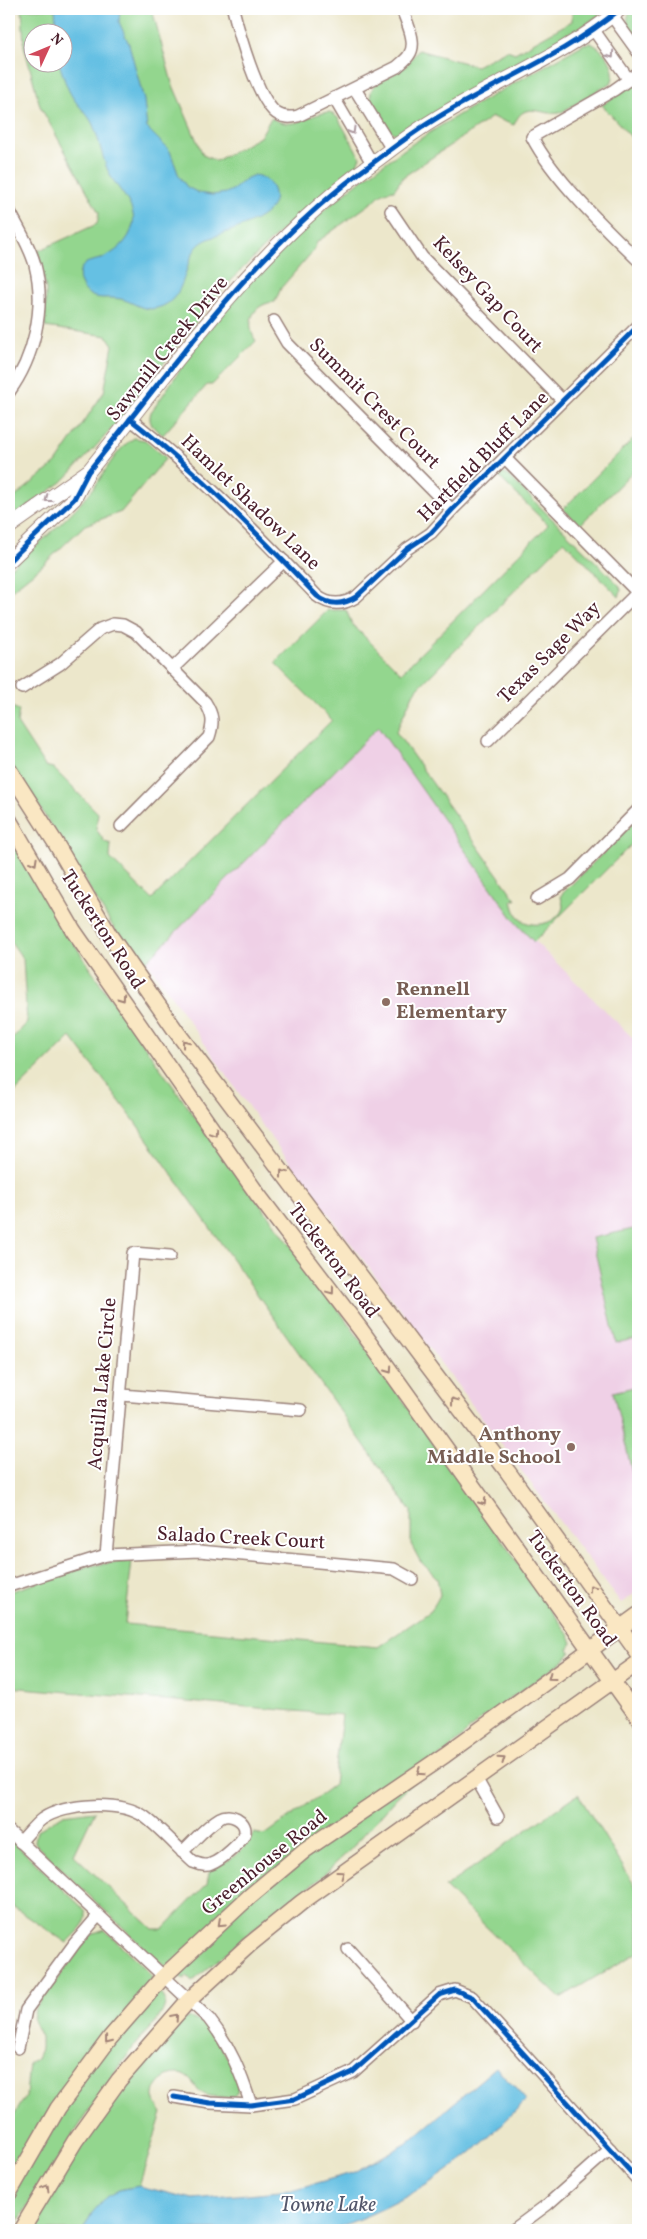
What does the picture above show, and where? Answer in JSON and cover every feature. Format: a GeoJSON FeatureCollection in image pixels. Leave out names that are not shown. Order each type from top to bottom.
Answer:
{"type":"FeatureCollection","features":[{"type":"Feature","properties":{"kind":"main road","name":"Tuckerton Road"},"geometry":{"type":"LineString","coordinates":[[9,770],[55,842],[110,936],[166,1016],[395,1324],[508,1472],[638,1653]]}},
{"type":"Feature","properties":{"kind":"main road","name":"Tuckerton Road"},"geometry":{"type":"LineString","coordinates":[[9,820],[74,930],[258,1195],[361,1330],[638,1717]]}},
{"type":"Feature","properties":{"kind":"main road"},"geometry":{"type":"LineString","coordinates":[[145,1030],[166,1016]]}},
{"type":"Feature","properties":{"kind":"main road","name":"Greenhouse Road"},"geometry":{"type":"LineString","coordinates":[[9,2193],[58,2108],[110,2038],[163,1977],[250,1896],[305,1850],[445,1755],[638,1614]]}},
{"type":"Feature","properties":{"kind":"main road"},"geometry":{"type":"LineString","coordinates":[[21,2230],[75,2141],[119,2080],[188,2001],[249,1945],[302,1902],[638,1663]]}},
{"type":"Feature","properties":{"kind":"street"},"geometry":{"type":"LineString","coordinates":[[233,9],[238,28],[266,101],[274,112],[289,118],[355,89],[397,67],[410,54],[412,44],[410,31],[402,9]]}},
{"type":"Feature","properties":{"kind":"street"},"geometry":{"type":"LineString","coordinates":[[616,12],[638,52]]}},
{"type":"Feature","properties":{"kind":"street","name":"Sawmill Creek Drive"},"geometry":{"type":"LineString","coordinates":[[9,561],[74,499],[88,472],[224,301],[268,254],[318,206],[372,163],[433,121],[593,29],[616,12]]}},
{"type":"Feature","properties":{"kind":"street"},"geometry":{"type":"LineString","coordinates":[[593,29],[633,76],[532,137],[547,162],[594,215],[638,260]]}},
{"type":"Feature","properties":{"kind":"street"},"geometry":{"type":"LineString","coordinates":[[355,89],[392,149]]}},
{"type":"Feature","properties":{"kind":"street"},"geometry":{"type":"LineString","coordinates":[[334,98],[372,163]]}},
{"type":"Feature","properties":{"kind":"street"},"geometry":{"type":"LineString","coordinates":[[9,210],[29,247],[35,264],[39,290],[36,334],[21,376],[9,392]]}},
{"type":"Feature","properties":{"kind":"street","name":"Kelsey Gap Court"},"geometry":{"type":"LineString","coordinates":[[391,211],[428,264],[562,400]]}},
{"type":"Feature","properties":{"kind":"street","name":"Summit Crest Court"},"geometry":{"type":"LineString","coordinates":[[274,321],[287,343],[452,510]]}},
{"type":"Feature","properties":{"kind":"street","name":"Hartfield Bluff Lane"},"geometry":{"type":"LineString","coordinates":[[347,602],[356,597],[407,548],[431,533],[638,326]]}},
{"type":"Feature","properties":{"kind":"street","name":"Hamlet Shadow Lane"},"geometry":{"type":"LineString","coordinates":[[130,419],[181,460],[322,600],[335,604],[347,602]]}},
{"type":"Feature","properties":{"kind":"street"},"geometry":{"type":"LineString","coordinates":[[505,458],[638,592]]}},
{"type":"Feature","properties":{"kind":"street","name":"Sawmill Creek Drive"},"geometry":{"type":"LineString","coordinates":[[9,527],[88,472]]}},
{"type":"Feature","properties":{"kind":"street"},"geometry":{"type":"LineString","coordinates":[[172,669],[284,561]]}},
{"type":"Feature","properties":{"kind":"street","name":"Texas Sage Way"},"geometry":{"type":"LineString","coordinates":[[488,741],[638,592]]}},
{"type":"Feature","properties":{"kind":"street"},"geometry":{"type":"LineString","coordinates":[[22,688],[60,664],[100,629],[113,624],[123,625],[136,632],[205,702],[212,712],[213,724],[205,742],[121,826]]}},
{"type":"Feature","properties":{"kind":"street"},"geometry":{"type":"LineString","coordinates":[[538,899],[570,879],[638,810]]}},
{"type":"Feature","properties":{"kind":"street","name":"Acquilla Lake Circle"},"geometry":{"type":"LineString","coordinates":[[106,1555],[122,1394],[133,1253],[170,1256]]}},
{"type":"Feature","properties":{"kind":"street"},"geometry":{"type":"LineString","coordinates":[[122,1394],[301,1410]]}},
{"type":"Feature","properties":{"kind":"street","name":"Salado Creek Court"},"geometry":{"type":"LineString","coordinates":[[9,1586],[106,1555],[199,1551],[394,1569],[412,1579]]}},
{"type":"Feature","properties":{"kind":"street"},"geometry":{"type":"LineString","coordinates":[[476,1778],[498,1818]]}},
{"type":"Feature","properties":{"kind":"street"},"geometry":{"type":"LineString","coordinates":[[20,1842],[41,1820],[67,1808],[93,1806],[128,1809],[144,1816],[182,1852],[193,1862],[201,1865],[211,1864],[242,1840],[245,1832],[243,1824],[236,1817],[228,1815],[220,1818],[182,1852]]}},
{"type":"Feature","properties":{"kind":"street"},"geometry":{"type":"LineString","coordinates":[[9,1832],[209,2019],[223,2037],[240,2070],[251,2105]]}},
{"type":"Feature","properties":{"kind":"street"},"geometry":{"type":"LineString","coordinates":[[18,2048],[26,2010],[75,1943],[98,1916]]}},
{"type":"Feature","properties":{"kind":"street"},"geometry":{"type":"LineString","coordinates":[[348,1949],[412,2021]]}},
{"type":"Feature","properties":{"kind":"street"},"geometry":{"type":"LineString","coordinates":[[174,2097],[210,2103],[251,2105],[295,2099],[354,2072],[439,1995],[455,1990],[472,1997],[638,2180]]}},
{"type":"Feature","properties":{"kind":"street"},"geometry":{"type":"LineString","coordinates":[[514,2230],[548,2204],[610,2149]]}},
{"type":"Feature","properties":{"kind":"shaded area","name":"Rennell Elementary"},"geometry":{"type":"Polygon","coordinates":[[[378,727],[516,923],[638,1043],[638,1591],[621,1603],[255,1116],[147,961],[378,727]]]}},
{"type":"Feature","properties":{"kind":"green space"},"geometry":{"type":"Polygon","coordinates":[[[22,9],[152,9],[172,83],[203,155],[216,161],[260,137],[271,118],[280,122],[295,123],[321,113],[330,112],[338,118],[360,157],[356,167],[286,226],[241,270],[210,304],[116,424],[62,482],[9,520],[9,502],[56,463],[104,392],[113,345],[107,336],[45,327],[46,289],[38,251],[97,224],[99,213],[40,106],[31,72],[72,72],[72,22],[23,22],[22,9]]]}},
{"type":"Feature","properties":{"kind":"green space"},"geometry":{"type":"Polygon","coordinates":[[[572,9],[608,9],[570,35],[402,133],[397,135],[386,128],[370,100],[371,91],[374,86],[405,67],[418,50],[476,66],[507,50],[515,53],[572,21],[572,9]]]}},
{"type":"Feature","properties":{"kind":"green space"},"geometry":{"type":"Polygon","coordinates":[[[632,9],[638,9],[638,41],[630,29],[628,21],[629,13],[632,9]]]}},
{"type":"Feature","properties":{"kind":"green space"},"geometry":{"type":"Polygon","coordinates":[[[590,43],[600,49],[609,60],[613,72],[611,83],[560,113],[528,111],[518,117],[514,125],[492,117],[403,177],[394,190],[385,192],[317,242],[314,250],[281,288],[275,302],[267,303],[256,310],[251,321],[251,327],[256,341],[212,385],[207,385],[163,435],[155,428],[150,420],[151,412],[202,338],[250,282],[316,217],[364,178],[412,144],[485,100],[584,44],[590,43]]]}},
{"type":"Feature","properties":{"kind":"green space"},"geometry":{"type":"Polygon","coordinates":[[[638,80],[638,145],[602,105],[638,80]]]}},
{"type":"Feature","properties":{"kind":"green space"},"geometry":{"type":"Polygon","coordinates":[[[638,434],[638,466],[580,525],[563,509],[638,434]]]}},
{"type":"Feature","properties":{"kind":"green space"},"geometry":{"type":"Polygon","coordinates":[[[134,438],[145,440],[166,458],[121,512],[85,525],[43,565],[9,592],[9,569],[50,534],[79,505],[94,488],[120,450],[134,438]]]}},
{"type":"Feature","properties":{"kind":"green space"},"geometry":{"type":"Polygon","coordinates":[[[503,473],[509,476],[619,585],[621,590],[619,597],[564,541],[414,692],[396,732],[516,900],[512,900],[514,909],[519,918],[524,922],[537,924],[556,918],[563,907],[561,895],[638,818],[638,838],[534,942],[516,923],[378,727],[139,969],[9,761],[9,706],[19,710],[17,723],[45,766],[53,768],[98,813],[96,829],[105,842],[111,844],[110,858],[152,899],[332,720],[275,663],[328,610],[346,610],[352,624],[401,673],[548,525],[497,475],[503,473]]]}},
{"type":"Feature","properties":{"kind":"green space"},"geometry":{"type":"Polygon","coordinates":[[[9,834],[71,939],[106,992],[210,1138],[329,1296],[569,1635],[572,1643],[568,1649],[571,1653],[565,1660],[481,1719],[396,1798],[350,1850],[318,1880],[261,1923],[192,1982],[186,1976],[185,1980],[156,1959],[38,1847],[35,1842],[37,1831],[62,1815],[95,1811],[74,1855],[153,1929],[163,1929],[207,1884],[210,1868],[236,1855],[254,1833],[265,1835],[334,1785],[342,1715],[9,1687],[9,1592],[88,1566],[132,1560],[125,1624],[378,1647],[431,1611],[440,1595],[437,1578],[420,1561],[411,1544],[411,1511],[133,1119],[71,1037],[9,1098],[9,1042],[27,1023],[23,959],[9,939],[9,834]]]}},
{"type":"Feature","properties":{"kind":"green space"},"geometry":{"type":"Polygon","coordinates":[[[638,1228],[638,1338],[616,1343],[592,1238],[638,1228]]]}},
{"type":"Feature","properties":{"kind":"green space"},"geometry":{"type":"Polygon","coordinates":[[[638,1386],[638,1475],[633,1476],[613,1392],[638,1386]]]}},
{"type":"Feature","properties":{"kind":"green space"},"geometry":{"type":"Polygon","coordinates":[[[578,1794],[638,1891],[638,1952],[560,1998],[445,1887],[578,1794]]]}},
{"type":"Feature","properties":{"kind":"green space"},"geometry":{"type":"Polygon","coordinates":[[[9,1838],[85,1910],[86,1920],[84,1924],[67,1943],[9,1904],[9,1838]]]}},
{"type":"Feature","properties":{"kind":"green space"},"geometry":{"type":"Polygon","coordinates":[[[105,1930],[147,1970],[165,1999],[165,2005],[159,2018],[135,2045],[87,2113],[13,2230],[9,2230],[9,2124],[26,2096],[29,2063],[37,2058],[41,2049],[41,2037],[33,2020],[35,2009],[91,1935],[105,1930]]]}},
{"type":"Feature","properties":{"kind":"green space"},"geometry":{"type":"Polygon","coordinates":[[[186,2018],[202,2024],[217,2042],[235,2073],[238,2084],[237,2092],[232,2097],[211,2096],[200,2091],[183,2075],[173,2074],[163,2079],[154,2092],[156,2104],[162,2113],[139,2186],[119,2190],[92,2213],[83,2230],[32,2230],[30,2228],[56,2185],[102,2115],[160,2044],[180,2021],[186,2018]]]}},
{"type":"Feature","properties":{"kind":"water"},"geometry":{"type":"Polygon","coordinates":[[[55,9],[120,9],[119,22],[129,44],[144,100],[147,128],[170,151],[179,176],[187,187],[199,193],[212,195],[226,193],[254,175],[260,176],[269,182],[272,187],[274,199],[270,209],[261,217],[248,224],[208,239],[200,244],[190,259],[184,279],[175,297],[167,304],[157,308],[143,308],[118,298],[95,297],[87,292],[81,284],[79,275],[83,266],[116,251],[128,237],[134,218],[130,205],[107,169],[91,121],[68,90],[62,72],[72,72],[72,22],[56,22],[55,9]]]}},
{"type":"Feature","properties":{"kind":"water","name":"Towne Lake"},"geometry":{"type":"Polygon","coordinates":[[[496,2067],[526,2100],[478,2147],[439,2177],[404,2198],[367,2216],[330,2230],[83,2230],[92,2213],[106,2197],[119,2190],[139,2186],[193,2199],[291,2190],[352,2173],[406,2144],[496,2067]]]}},
{"type":"Feature","properties":{"kind":"cycle path"},"geometry":{"type":"LineString","coordinates":[[9,561],[74,499],[88,472],[187,347],[256,268],[293,230],[332,195],[417,130],[576,41],[620,9]]}},
{"type":"Feature","properties":{"kind":"cycle path"},"geometry":{"type":"LineString","coordinates":[[130,419],[180,460],[250,527],[317,596],[327,602],[341,603],[356,597],[407,549],[431,533],[638,326]]}},
{"type":"Feature","properties":{"kind":"cycle path"},"geometry":{"type":"LineString","coordinates":[[174,2097],[210,2103],[251,2105],[295,2099],[353,2072],[439,1995],[455,1990],[472,1997],[638,2180]]}},
{"type":"Feature","properties":{"kind":"place","name":"Rennell Elementary"},"geometry":{"type":"Point","coordinates":[386,1002]}},
{"type":"Feature","properties":{"kind":"place","name":"Anthony Middle School"},"geometry":{"type":"Point","coordinates":[571,1447]}}]}
